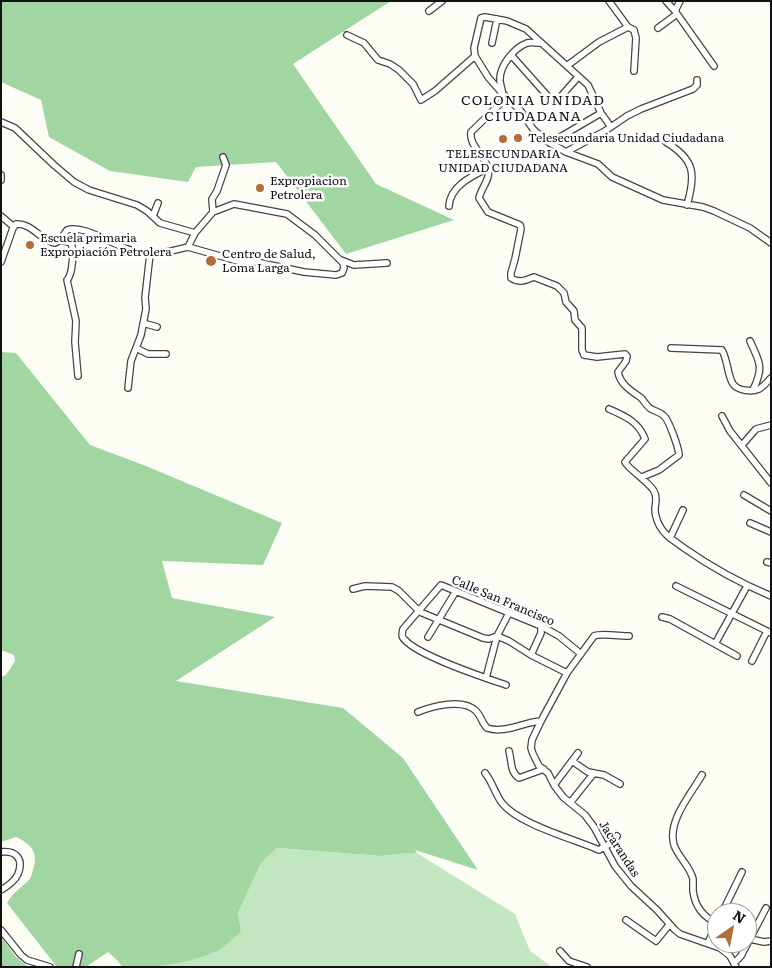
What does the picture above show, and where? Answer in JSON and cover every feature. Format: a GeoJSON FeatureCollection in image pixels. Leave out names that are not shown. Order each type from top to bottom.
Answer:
{"type":"FeatureCollection","features":[{"type":"Feature","properties":{"kind":"street"},"geometry":{"type":"LineString","coordinates":[[429,11],[442,1]]}},
{"type":"Feature","properties":{"kind":"street"},"geometry":{"type":"LineString","coordinates":[[609,1],[628,27],[634,30],[636,38],[634,71]]}},
{"type":"Feature","properties":{"kind":"street"},"geometry":{"type":"LineString","coordinates":[[666,1],[714,66]]}},
{"type":"Feature","properties":{"kind":"street"},"geometry":{"type":"LineString","coordinates":[[658,28],[676,13],[680,1]]}},
{"type":"Feature","properties":{"kind":"street"},"geometry":{"type":"LineString","coordinates":[[611,127],[601,112],[588,85],[518,22],[485,16],[481,18],[474,48],[475,56],[488,77],[520,110],[533,129],[550,143],[566,152],[598,164],[612,177],[663,200],[703,207],[714,211],[750,228],[771,243]]}},
{"type":"Feature","properties":{"kind":"street"},"geometry":{"type":"LineString","coordinates":[[492,43],[498,19]]}},
{"type":"Feature","properties":{"kind":"street"},"geometry":{"type":"LineString","coordinates":[[568,65],[599,42],[628,27]]}},
{"type":"Feature","properties":{"kind":"street"},"geometry":{"type":"LineString","coordinates":[[347,35],[364,43],[378,60],[390,64],[399,70],[413,84],[421,100],[435,91],[475,56]]}},
{"type":"Feature","properties":{"kind":"street"},"geometry":{"type":"LineString","coordinates":[[540,43],[528,43],[521,46],[503,66],[500,81],[504,95],[503,101],[471,132],[470,138],[488,168],[487,180],[479,195],[480,201],[488,212],[517,223],[521,229],[510,273],[511,278],[517,281],[526,281],[534,277],[557,286],[564,293],[566,302],[574,311],[575,320],[582,328],[582,350],[584,355],[597,357],[625,354],[627,356],[626,362],[618,372],[619,377],[649,408],[659,412],[667,419],[678,447],[679,455],[659,470],[642,478]]}},
{"type":"Feature","properties":{"kind":"street"},"geometry":{"type":"LineString","coordinates":[[512,56],[552,101],[556,102],[578,77]]}},
{"type":"Feature","properties":{"kind":"street"},"geometry":{"type":"LineString","coordinates":[[566,152],[641,108],[693,89],[697,85],[697,80]]}},
{"type":"Feature","properties":{"kind":"street"},"geometry":{"type":"LineString","coordinates":[[550,143],[601,112]]}},
{"type":"Feature","properties":{"kind":"street"},"geometry":{"type":"LineString","coordinates":[[1,122],[15,128],[74,182],[89,190],[137,205],[160,222],[195,233]]}},
{"type":"Feature","properties":{"kind":"street"},"geometry":{"type":"LineString","coordinates":[[666,142],[677,149],[690,163],[693,184],[687,205]]}},
{"type":"Feature","properties":{"kind":"street"},"geometry":{"type":"LineString","coordinates":[[213,212],[212,199],[226,165],[223,157]]}},
{"type":"Feature","properties":{"kind":"street"},"geometry":{"type":"LineString","coordinates":[[449,206],[455,189],[477,173],[488,168]]}},
{"type":"Feature","properties":{"kind":"street"},"geometry":{"type":"LineString","coordinates":[[1,175],[1,180]]}},
{"type":"Feature","properties":{"kind":"street"},"geometry":{"type":"LineString","coordinates":[[153,216],[158,203]]}},
{"type":"Feature","properties":{"kind":"street"},"geometry":{"type":"LineString","coordinates":[[1,262],[14,226],[22,224],[32,228],[49,242],[55,243],[60,240],[67,230],[79,229],[128,249],[150,254],[188,247],[238,261],[256,262],[304,272],[336,275],[342,273],[344,268],[343,263],[315,235],[287,214],[234,204],[213,212],[195,233],[188,247]]}},
{"type":"Feature","properties":{"kind":"street"},"geometry":{"type":"LineString","coordinates":[[1,216],[14,226]]}},
{"type":"Feature","properties":{"kind":"street"},"geometry":{"type":"LineString","coordinates":[[60,240],[71,243],[73,246],[72,269],[67,280],[76,321],[75,342],[78,376]]}},
{"type":"Feature","properties":{"kind":"street"},"geometry":{"type":"LineString","coordinates":[[128,388],[131,361],[146,309],[150,254]]}},
{"type":"Feature","properties":{"kind":"street"},"geometry":{"type":"LineString","coordinates":[[339,259],[354,265],[388,263]]}},
{"type":"Feature","properties":{"kind":"street"},"geometry":{"type":"LineString","coordinates":[[143,323],[157,327]]}},
{"type":"Feature","properties":{"kind":"street"},"geometry":{"type":"LineString","coordinates":[[750,341],[761,364],[758,379],[753,390]]}},
{"type":"Feature","properties":{"kind":"street"},"geometry":{"type":"LineString","coordinates":[[136,348],[148,354],[166,354]]}},
{"type":"Feature","properties":{"kind":"street"},"geometry":{"type":"LineString","coordinates":[[671,348],[720,350],[725,356],[734,385],[738,388],[753,390],[760,388],[771,378]]}},
{"type":"Feature","properties":{"kind":"street"},"geometry":{"type":"LineString","coordinates":[[609,410],[625,416],[643,432],[645,439],[625,462],[654,491],[656,497],[655,510],[661,529],[670,538],[712,566],[747,586],[771,596]]}},
{"type":"Feature","properties":{"kind":"street"},"geometry":{"type":"LineString","coordinates":[[722,416],[730,432],[742,445],[755,466],[771,483]]}},
{"type":"Feature","properties":{"kind":"street"},"geometry":{"type":"LineString","coordinates":[[742,445],[756,430],[771,425]]}},
{"type":"Feature","properties":{"kind":"street"},"geometry":{"type":"LineString","coordinates":[[744,495],[771,511]]}},
{"type":"Feature","properties":{"kind":"street"},"geometry":{"type":"LineString","coordinates":[[670,538],[683,510]]}},
{"type":"Feature","properties":{"kind":"street"},"geometry":{"type":"LineString","coordinates":[[750,522],[771,532]]}},
{"type":"Feature","properties":{"kind":"street","name":"Calle San Francisco"},"geometry":{"type":"LineString","coordinates":[[420,612],[441,585],[542,626],[559,636],[581,654]]}},
{"type":"Feature","properties":{"kind":"street"},"geometry":{"type":"LineString","coordinates":[[353,589],[364,586],[392,588],[399,591],[420,612],[483,638],[489,639],[497,636],[567,673]]}},
{"type":"Feature","properties":{"kind":"street"},"geometry":{"type":"LineString","coordinates":[[676,586],[769,632],[752,661]]}},
{"type":"Feature","properties":{"kind":"street"},"geometry":{"type":"LineString","coordinates":[[715,644],[747,586]]}},
{"type":"Feature","properties":{"kind":"street"},"geometry":{"type":"LineString","coordinates":[[428,637],[456,591]]}},
{"type":"Feature","properties":{"kind":"street"},"geometry":{"type":"LineString","coordinates":[[420,612],[403,629],[402,635],[404,640],[426,654],[506,685]]}},
{"type":"Feature","properties":{"kind":"street"},"geometry":{"type":"LineString","coordinates":[[486,678],[497,636],[509,613]]}},
{"type":"Feature","properties":{"kind":"street"},"geometry":{"type":"LineString","coordinates":[[662,617],[670,619],[737,656]]}},
{"type":"Feature","properties":{"kind":"street"},"geometry":{"type":"LineString","coordinates":[[531,654],[542,633],[542,626]]}},
{"type":"Feature","properties":{"kind":"street"},"geometry":{"type":"LineString","coordinates":[[418,712],[432,707],[459,703],[475,710],[487,728],[500,730],[530,721],[541,721],[567,673],[596,634],[629,636]]}},
{"type":"Feature","properties":{"kind":"street","name":"Jacarandas"},"geometry":{"type":"LineString","coordinates":[[541,721],[532,740],[532,754],[540,766],[548,772],[554,785],[570,803],[585,815],[594,827],[615,866],[631,886],[658,910],[680,934],[707,943]]}},
{"type":"Feature","properties":{"kind":"street"},"geometry":{"type":"LineString","coordinates":[[509,752],[511,768],[516,777],[519,778],[544,770]]}},
{"type":"Feature","properties":{"kind":"street"},"geometry":{"type":"LineString","coordinates":[[554,785],[578,753]]}},
{"type":"Feature","properties":{"kind":"street"},"geometry":{"type":"LineString","coordinates":[[572,761],[588,772],[604,775],[620,784]]}},
{"type":"Feature","properties":{"kind":"street"},"geometry":{"type":"LineString","coordinates":[[484,773],[492,782],[501,802],[511,812],[561,836],[599,850],[613,842],[616,836]]}},
{"type":"Feature","properties":{"kind":"street"},"geometry":{"type":"LineString","coordinates":[[570,803],[594,773]]}},
{"type":"Feature","properties":{"kind":"street"},"geometry":{"type":"LineString","coordinates":[[702,776],[677,817],[673,836],[674,846],[693,878],[693,891],[697,904],[707,919]]}},
{"type":"Feature","properties":{"kind":"street"},"geometry":{"type":"LineString","coordinates":[[1,852],[10,851],[15,853],[19,858],[20,866],[13,882],[1,890]]}},
{"type":"Feature","properties":{"kind":"street"},"geometry":{"type":"LineString","coordinates":[[727,903],[742,872]]}},
{"type":"Feature","properties":{"kind":"street"},"geometry":{"type":"LineString","coordinates":[[757,924],[766,908]]}},
{"type":"Feature","properties":{"kind":"street"},"geometry":{"type":"LineString","coordinates":[[626,920],[656,941],[669,924]]}},
{"type":"Feature","properties":{"kind":"street"},"geometry":{"type":"LineString","coordinates":[[1,930],[27,960],[50,967]]}},
{"type":"Feature","properties":{"kind":"street"},"geometry":{"type":"LineString","coordinates":[[757,940],[771,941]]}},
{"type":"Feature","properties":{"kind":"street"},"geometry":{"type":"LineString","coordinates":[[560,951],[569,962],[587,967]]}},
{"type":"Feature","properties":{"kind":"street","name":"Jacarandas"},"geometry":{"type":"LineString","coordinates":[[727,953],[735,965]]}},
{"type":"Feature","properties":{"kind":"street"},"geometry":{"type":"LineString","coordinates":[[735,965],[743,953]]}},
{"type":"Feature","properties":{"kind":"street"},"geometry":{"type":"LineString","coordinates":[[76,967],[79,954]]}},
{"type":"Feature","properties":{"kind":"green space"},"geometry":{"type":"Polygon","coordinates":[[[1,1],[391,1],[293,64],[376,184],[454,220],[346,254],[276,162],[196,167],[188,182],[110,171],[49,137],[41,100],[1,82],[1,1]]]}},
{"type":"Feature","properties":{"kind":"green space"},"geometry":{"type":"Polygon","coordinates":[[[1,352],[16,353],[90,445],[146,466],[282,523],[263,565],[162,561],[172,598],[275,617],[176,681],[343,708],[403,758],[478,870],[415,850],[417,853],[382,856],[277,848],[261,863],[238,913],[241,932],[217,951],[182,962],[122,967],[108,952],[86,967],[57,967],[7,903],[30,878],[35,864],[34,853],[30,846],[16,837],[1,842],[1,677],[6,675],[15,661],[14,655],[1,650],[1,352]]]}},
{"type":"Feature","properties":{"kind":"green space"},"geometry":{"type":"Polygon","coordinates":[[[277,848],[382,856],[417,853],[515,914],[530,951],[552,967],[151,967],[241,932],[238,913],[261,863],[277,848]]]}},
{"type":"Feature","properties":{"kind":"green space"},"geometry":{"type":"Polygon","coordinates":[[[1,937],[16,957],[28,967],[1,967],[1,937]]]}},
{"type":"Feature","properties":{"kind":"place","name":"Telesecundaria Unidad Ciudadana"},"geometry":{"type":"Point","coordinates":[518,138]}},
{"type":"Feature","properties":{"kind":"place","name":"TELESECUNDARIA UNIDAD CIUDADANA"},"geometry":{"type":"Point","coordinates":[503,139]}},
{"type":"Feature","properties":{"kind":"place","name":"Expropiacion Petrolera"},"geometry":{"type":"Point","coordinates":[260,188]}},
{"type":"Feature","properties":{"kind":"place","name":"Escuela primaria Expropiación Petrolera"},"geometry":{"type":"Point","coordinates":[30,245]}},
{"type":"Feature","properties":{"kind":"place","name":"Centro de Salud, Loma Larga"},"geometry":{"type":"Point","coordinates":[211,261]}},
{"type":"Feature","properties":{"kind":"district","name":"COLONIA UNIDAD CIUDADANA"},"geometry":{"type":"Point","coordinates":[533,109]}}]}
